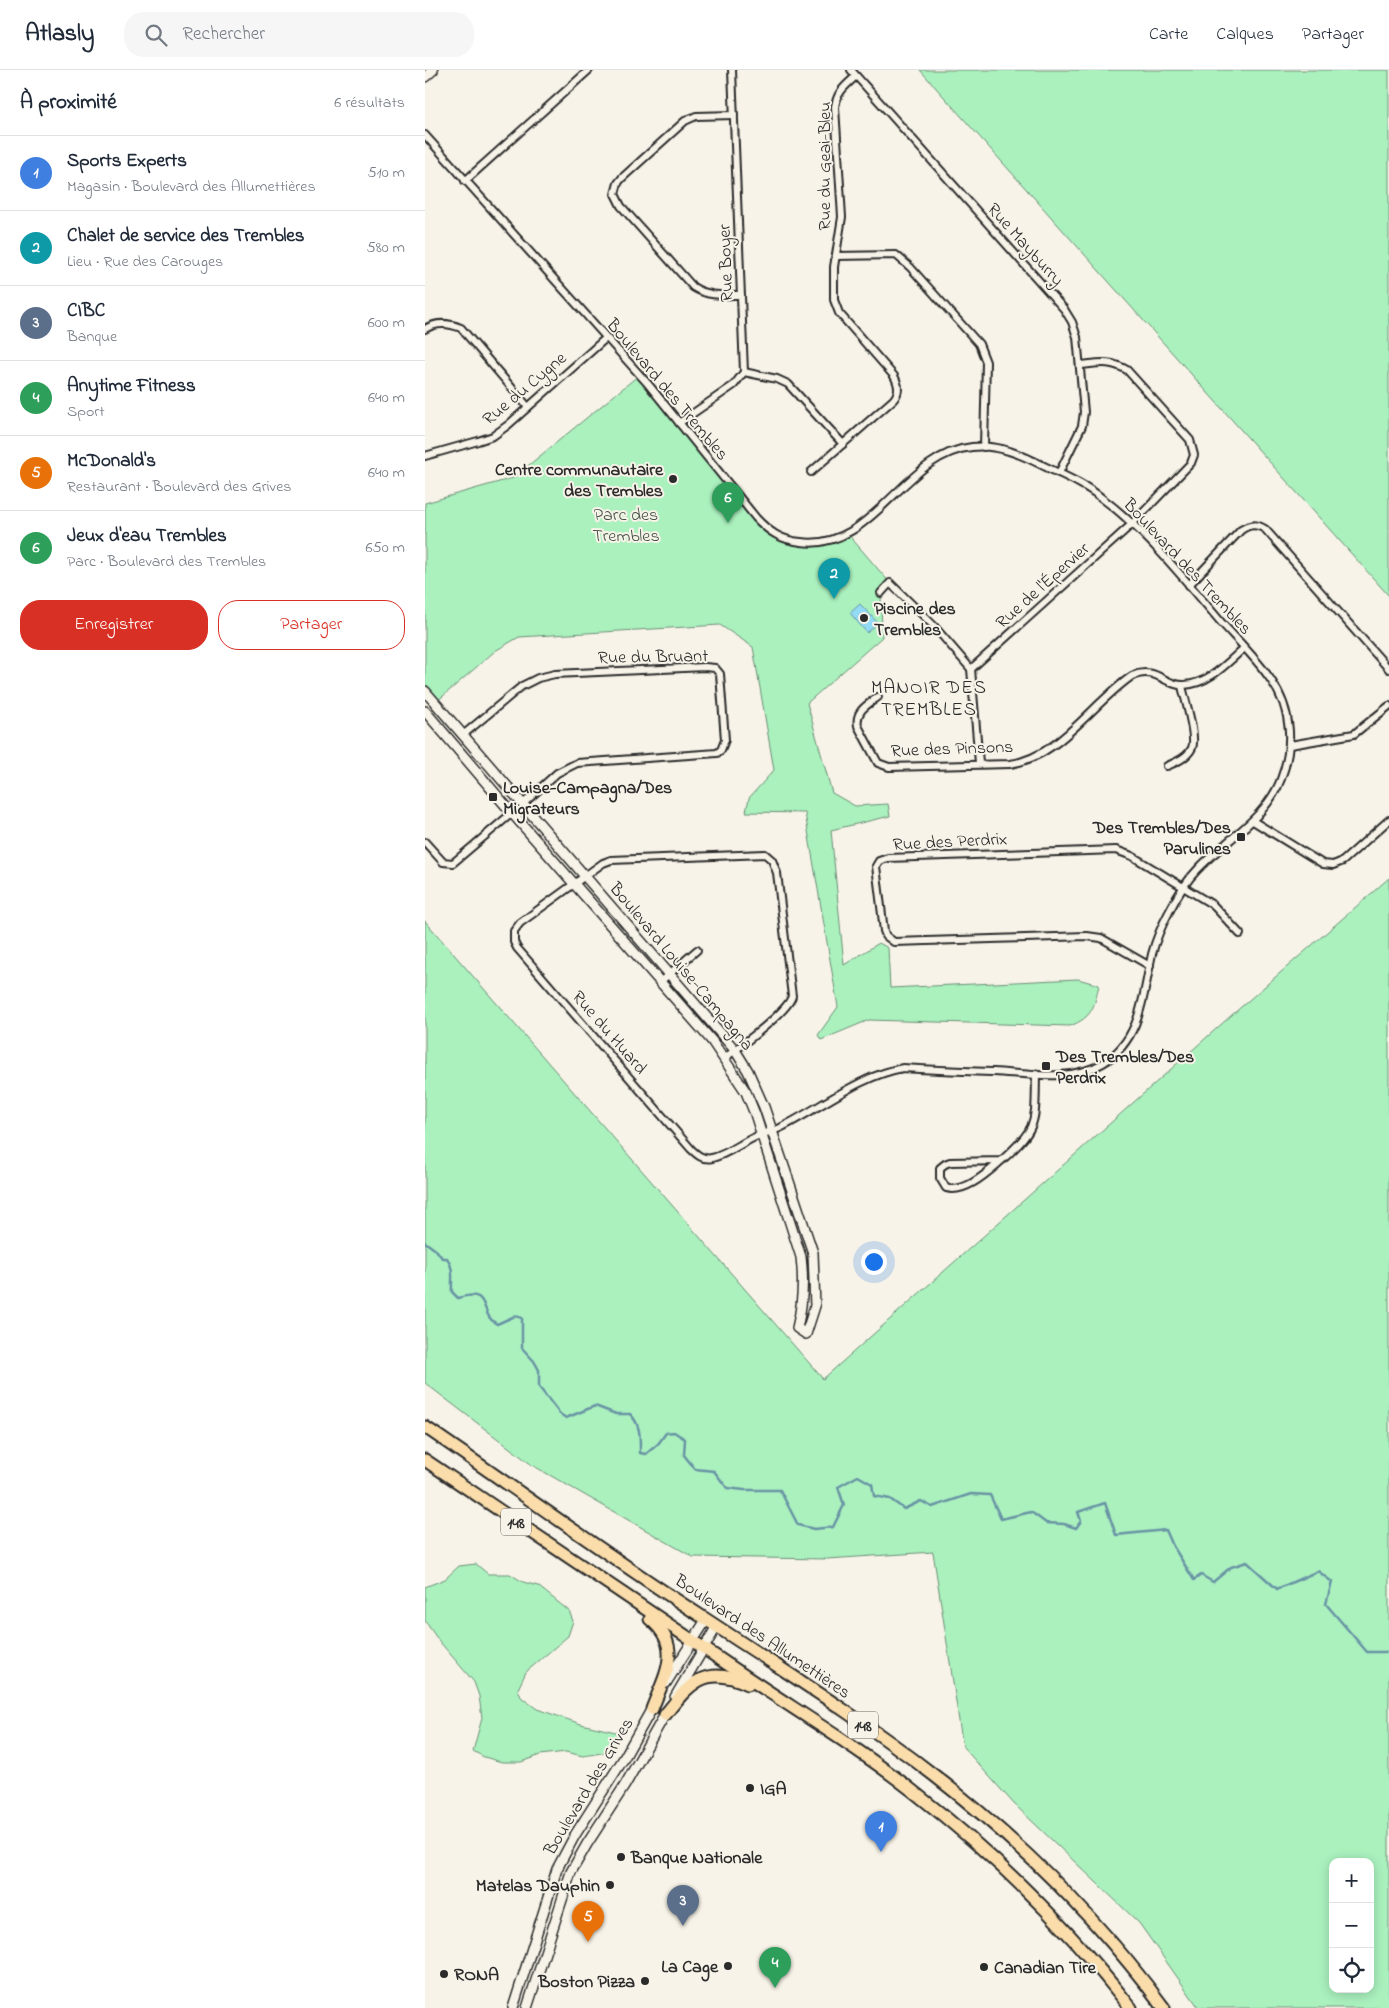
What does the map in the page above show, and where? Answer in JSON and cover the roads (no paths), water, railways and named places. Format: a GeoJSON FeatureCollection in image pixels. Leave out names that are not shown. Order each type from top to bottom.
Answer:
{"type":"FeatureCollection","features":[{"type":"Feature","properties":{"kind":"highway","name":"Boulevard des Allumettières"},"geometry":{"type":"LineString","coordinates":[[425,1427],[906,1755],[970,1804],[1003,1833],[1071,1900],[1118,1951],[1164,2008]]}},
{"type":"Feature","properties":{"kind":"highway","name":"148"},"geometry":{"type":"LineString","coordinates":[[425,1460],[875,1763],[914,1792],[974,1842],[1055,1919],[1101,1970],[1131,2008]]}},
{"type":"Feature","properties":{"kind":"highway"},"geometry":{"type":"LineString","coordinates":[[608,1584],[658,1626],[668,1642],[670,1649],[669,1665],[652,1709]]}},
{"type":"Feature","properties":{"kind":"highway"},"geometry":{"type":"LineString","coordinates":[[665,1715],[693,1683],[715,1676],[734,1678],[778,1698]]}},
{"type":"Feature","properties":{"kind":"street"},"geometry":{"type":"LineString","coordinates":[[425,78],[433,70]]}},
{"type":"Feature","properties":{"kind":"street"},"geometry":{"type":"LineString","coordinates":[[465,181],[589,70]]}},
{"type":"Feature","properties":{"kind":"street","name":"Rue Boyer"},"geometry":{"type":"LineString","coordinates":[[732,70],[744,372]]}},
{"type":"Feature","properties":{"kind":"street","name":"Rue Mayburry"},"geometry":{"type":"LineString","coordinates":[[851,70],[1064,309],[1075,329],[1081,365],[1084,420],[1059,473]]}},
{"type":"Feature","properties":{"kind":"street","name":"Rue du Geai-Bleu"},"geometry":{"type":"LineString","coordinates":[[811,472],[893,400],[899,388],[894,376],[835,307],[833,287],[841,217],[835,108],[836,98],[840,91],[856,76]]}},
{"type":"Feature","properties":{"kind":"street"},"geometry":{"type":"LineString","coordinates":[[734,115],[696,116],[685,121],[618,182],[615,194],[621,206],[693,287],[709,294],[741,295]]}},
{"type":"Feature","properties":{"kind":"street","name":"Boulevard des Trembles"},"geometry":{"type":"LineString","coordinates":[[425,135],[606,338],[764,527],[780,537],[809,543],[837,538],[856,528],[938,458],[962,449],[984,447],[1015,452],[1059,473],[1101,497],[1132,524],[1189,584],[1265,671],[1280,694],[1288,716],[1290,745],[1284,771],[1275,793],[1253,821],[1209,858],[1183,888],[1161,928],[1136,1024],[1128,1040],[1115,1054],[1099,1065],[1079,1073],[1035,1074],[903,1068],[891,1070],[871,1078],[781,1128],[761,1135]]}},
{"type":"Feature","properties":{"kind":"street"},"geometry":{"type":"LineString","coordinates":[[836,256],[896,256],[910,267],[979,344],[986,362],[984,447]]}},
{"type":"Feature","properties":{"kind":"street"},"geometry":{"type":"LineString","coordinates":[[425,329],[440,324],[452,324],[461,328],[528,406]]}},
{"type":"Feature","properties":{"kind":"street","name":"Rue du Cygne"},"geometry":{"type":"LineString","coordinates":[[425,456],[493,436],[606,338]]}},
{"type":"Feature","properties":{"kind":"street","name":"Rue de l'Épervier"},"geometry":{"type":"LineString","coordinates":[[971,669],[1132,524],[1191,463],[1194,455],[1190,440],[1127,370],[1117,364],[1107,362],[1081,365]]}},
{"type":"Feature","properties":{"kind":"street"},"geometry":{"type":"LineString","coordinates":[[679,423],[734,385],[744,372],[777,379],[788,384],[843,444]]}},
{"type":"Feature","properties":{"kind":"street"},"geometry":{"type":"LineString","coordinates":[[1189,584],[1241,530],[1247,526],[1259,526],[1265,529],[1389,669]]}},
{"type":"Feature","properties":{"kind":"street"},"geometry":{"type":"LineString","coordinates":[[881,593],[889,583],[933,625],[971,669],[979,764]]}},
{"type":"Feature","properties":{"kind":"street"},"geometry":{"type":"LineString","coordinates":[[1167,766],[1185,757],[1192,747],[1192,734],[1182,686],[1205,679],[1244,648]]}},
{"type":"Feature","properties":{"kind":"street","name":"Rue du Bruant"},"geometry":{"type":"LineString","coordinates":[[463,735],[522,686],[546,675],[705,667],[715,668],[720,674],[725,740],[721,750],[717,753],[577,763],[557,773],[523,804]]}},
{"type":"Feature","properties":{"kind":"street","name":"Rue des Pinsons"},"geometry":{"type":"LineString","coordinates":[[878,697],[861,711],[857,719],[858,726],[878,763],[889,767],[1016,763],[1046,751],[1127,679],[1138,673],[1152,674],[1182,686]]}},
{"type":"Feature","properties":{"kind":"street","name":"Boulevard Louise-Campagna"},"geometry":{"type":"LineString","coordinates":[[425,691],[735,1050],[757,1090],[813,1254],[815,1306],[806,1334],[797,1328],[803,1304],[801,1257],[746,1092],[725,1058],[425,711]]}},
{"type":"Feature","properties":{"kind":"street"},"geometry":{"type":"LineString","coordinates":[[1290,745],[1354,734],[1363,729],[1389,706]]}},
{"type":"Feature","properties":{"kind":"street"},"geometry":{"type":"LineString","coordinates":[[453,743],[463,735]]}},
{"type":"Feature","properties":{"kind":"street"},"geometry":{"type":"LineString","coordinates":[[425,842],[443,862],[453,863],[523,804]]}},
{"type":"Feature","properties":{"kind":"street"},"geometry":{"type":"LineString","coordinates":[[1253,821],[1323,864],[1333,866],[1343,861],[1389,820]]}},
{"type":"Feature","properties":{"kind":"street","name":"Rue des Perdrix"},"geometry":{"type":"LineString","coordinates":[[1150,966],[1101,938],[1087,936],[894,942],[886,936],[884,931],[876,866],[879,861],[888,858],[1116,850],[1132,856],[1183,888]]}},
{"type":"Feature","properties":{"kind":"street","name":"Rue du Huard"},"geometry":{"type":"LineString","coordinates":[[725,1058],[782,1011],[791,1001],[792,996],[777,874],[770,857],[759,853],[611,860],[603,863],[517,927],[513,936],[517,948],[697,1154],[701,1157],[712,1158],[761,1135]]}},
{"type":"Feature","properties":{"kind":"street"},"geometry":{"type":"LineString","coordinates":[[1183,888],[1213,905],[1240,934]]}},
{"type":"Feature","properties":{"kind":"street"},"geometry":{"type":"LineString","coordinates":[[660,982],[697,950]]}},
{"type":"Feature","properties":{"kind":"street"},"geometry":{"type":"LineString","coordinates":[[1001,1161],[950,1162],[940,1168],[940,1178],[946,1188],[957,1189],[986,1174],[1001,1161],[1026,1138],[1034,1123],[1035,1074]]}},
{"type":"Feature","properties":{"kind":"street","name":"Boulevard des Grives"},"geometry":{"type":"LineString","coordinates":[[513,2008],[557,1869],[575,1834],[624,1758],[676,1664],[706,1620]]}},
{"type":"Feature","properties":{"kind":"street","name":"Boulevard des Grives"},"geometry":{"type":"LineString","coordinates":[[527,2008],[571,1872],[625,1786],[703,1647],[717,1626]]}},
{"type":"Feature","properties":{"kind":"water","name":"Piscine des Trembles"},"geometry":{"type":"Polygon","coordinates":[[[860,604],[878,623],[867,633],[850,613],[860,604]]]}},
{"type":"Feature","properties":{"kind":"waterway"},"geometry":{"type":"LineString","coordinates":[[425,1242],[437,1251],[442,1258],[447,1258],[452,1271],[452,1292],[458,1298],[476,1296],[481,1299],[491,1320],[497,1324],[515,1316],[522,1318],[522,1348],[534,1361],[539,1370],[539,1387],[560,1414],[566,1418],[595,1406],[616,1414],[630,1414],[638,1427],[640,1453],[646,1454],[658,1444],[666,1433],[674,1432],[685,1439],[684,1455],[695,1469],[714,1471],[727,1488],[780,1490],[798,1525],[814,1529],[833,1527],[844,1505],[838,1487],[858,1476],[872,1484],[874,1496],[890,1499],[904,1509],[921,1501],[932,1507],[971,1494],[990,1495],[1001,1519],[1031,1512],[1046,1523],[1064,1524],[1076,1528],[1081,1521],[1078,1512],[1105,1503],[1116,1535],[1166,1530],[1173,1546],[1194,1580],[1201,1575],[1213,1582],[1231,1567],[1247,1562],[1277,1589],[1318,1571],[1332,1582],[1326,1604],[1367,1652],[1389,1652]]}},
{"type":"Feature","properties":{"kind":"place","name":"Centre communautaire des Trembles"},"geometry":{"type":"Point","coordinates":[673,479]}},
{"type":"Feature","properties":{"kind":"place","name":"Jeux d'eau Trembles"},"geometry":{"type":"Point","coordinates":[728,523]}},
{"type":"Feature","properties":{"kind":"place","name":"Chalet de service des Trembles"},"geometry":{"type":"Point","coordinates":[834,599]}},
{"type":"Feature","properties":{"kind":"place","name":"Piscine des Trembles"},"geometry":{"type":"Point","coordinates":[864,618]}},
{"type":"Feature","properties":{"kind":"place","name":"Louise-Campagna/Des Migrateurs"},"geometry":{"type":"Point","coordinates":[493,797]}},
{"type":"Feature","properties":{"kind":"place","name":"Des Trembles/Des Parulines"},"geometry":{"type":"Point","coordinates":[1241,837]}},
{"type":"Feature","properties":{"kind":"place","name":"Des Trembles/Des Perdrix"},"geometry":{"type":"Point","coordinates":[1046,1066]}},
{"type":"Feature","properties":{"kind":"place","name":"IGA"},"geometry":{"type":"Point","coordinates":[750,1788]}},
{"type":"Feature","properties":{"kind":"place","name":"Sports Experts"},"geometry":{"type":"Point","coordinates":[881,1852]}},
{"type":"Feature","properties":{"kind":"place","name":"Banque Nationale"},"geometry":{"type":"Point","coordinates":[621,1857]}},
{"type":"Feature","properties":{"kind":"place","name":"Matelas Dauphin"},"geometry":{"type":"Point","coordinates":[610,1885]}},
{"type":"Feature","properties":{"kind":"place","name":"CIBC"},"geometry":{"type":"Point","coordinates":[683,1926]}},
{"type":"Feature","properties":{"kind":"place","name":"McDonald's"},"geometry":{"type":"Point","coordinates":[588,1942]}},
{"type":"Feature","properties":{"kind":"place","name":"La Cage"},"geometry":{"type":"Point","coordinates":[728,1966]}},
{"type":"Feature","properties":{"kind":"place","name":"Canadian Tire"},"geometry":{"type":"Point","coordinates":[984,1967]}},
{"type":"Feature","properties":{"kind":"place","name":"RONA"},"geometry":{"type":"Point","coordinates":[444,1974]}},
{"type":"Feature","properties":{"kind":"place","name":"Boston Pizza"},"geometry":{"type":"Point","coordinates":[645,1981]}},
{"type":"Feature","properties":{"kind":"place","name":"Anytime Fitness"},"geometry":{"type":"Point","coordinates":[775,1988]}},
{"type":"Feature","properties":{"kind":"district","name":"MANOIR DES TREMBLES"},"geometry":{"type":"Point","coordinates":[929,697]}},
{"type":"Feature","properties":{"kind":"park label","name":"Parc des Trembles"},"geometry":{"type":"Point","coordinates":[626,524]}}]}
